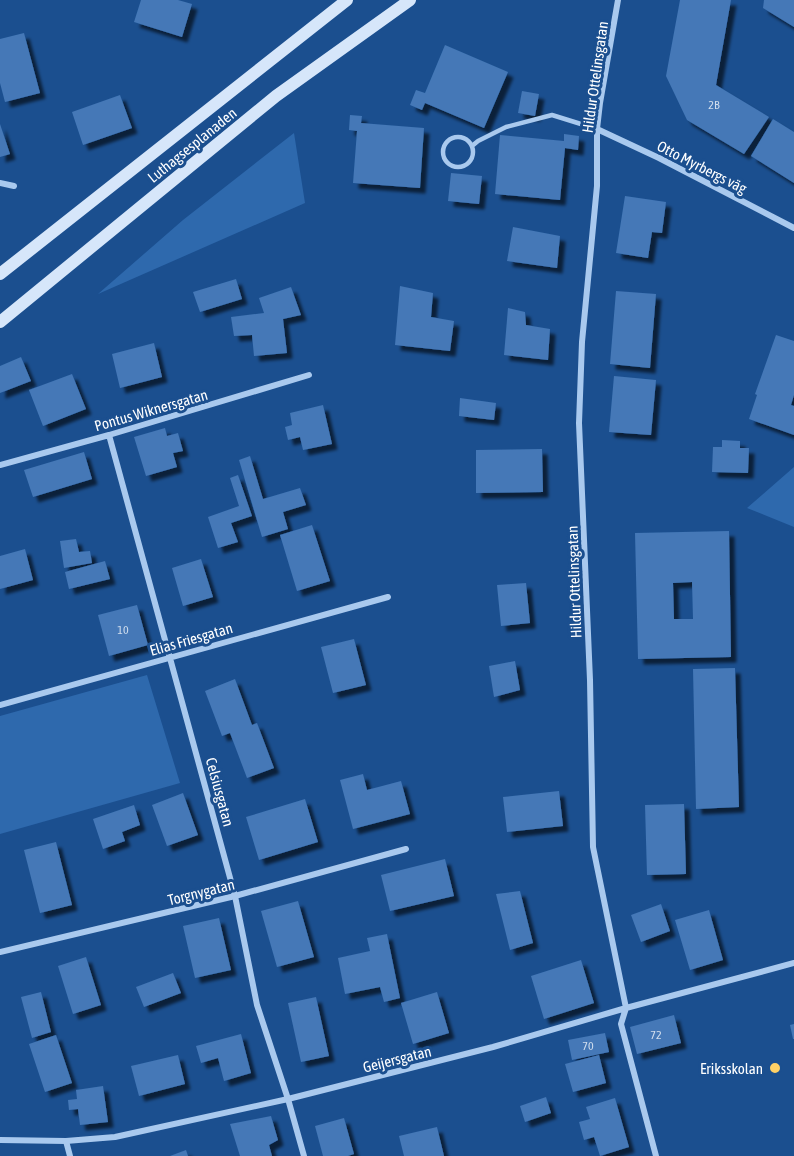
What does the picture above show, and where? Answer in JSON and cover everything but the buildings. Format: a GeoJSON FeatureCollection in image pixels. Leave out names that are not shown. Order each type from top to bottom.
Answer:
{"type":"FeatureCollection","features":[{"type":"Feature","properties":{"kind":"main road","name":"Luthagsesplanaden"},"geometry":{"type":"LineString","coordinates":[[0,274],[347,0]]}},
{"type":"Feature","properties":{"kind":"main road","name":"Luthagsesplanaden"},"geometry":{"type":"LineString","coordinates":[[0,322],[276,96],[410,0]]}},
{"type":"Feature","properties":{"kind":"street","name":"Hildur Ottelinsgatan"},"geometry":{"type":"LineString","coordinates":[[618,0],[597,129],[597,186],[582,342],[579,423],[590,680],[593,847],[626,1008],[621,1024],[656,1156]]}},
{"type":"Feature","properties":{"kind":"street","name":"Otto Myrbergs väg"},"geometry":{"type":"LineString","coordinates":[[597,129],[794,228]]}},
{"type":"Feature","properties":{"kind":"street"},"geometry":{"type":"LineString","coordinates":[[0,183],[15,186]]}},
{"type":"Feature","properties":{"kind":"street","name":"Pontus Wiknersgatan"},"geometry":{"type":"LineString","coordinates":[[0,465],[309,375]]}},
{"type":"Feature","properties":{"kind":"street","name":"Celsiusgatan"},"geometry":{"type":"LineString","coordinates":[[109,435],[236,896],[257,1005],[304,1156]]}},
{"type":"Feature","properties":{"kind":"street","name":"Elias Friesgatan"},"geometry":{"type":"LineString","coordinates":[[0,705],[388,597]]}},
{"type":"Feature","properties":{"kind":"street","name":"Torgnygatan"},"geometry":{"type":"LineString","coordinates":[[0,952],[236,896],[406,849]]}},
{"type":"Feature","properties":{"kind":"street","name":"Geijersgatan"},"geometry":{"type":"LineString","coordinates":[[0,1140],[66,1142],[115,1137],[288,1099],[493,1047],[626,1008],[794,963]]}},
{"type":"Feature","properties":{"kind":"street"},"geometry":{"type":"LineString","coordinates":[[66,1142],[70,1156]]}},
{"type":"Feature","properties":{"kind":"lane"},"geometry":{"type":"LineString","coordinates":[[472,146],[506,127],[552,115],[597,129]]}},
{"type":"Feature","properties":{"kind":"lane"},"geometry":{"type":"LineString","coordinates":[[461,137],[472,146],[472,156],[467,164],[457,167],[445,159],[444,145],[451,139],[461,137]]}},
{"type":"Feature","properties":{"kind":"shaded area"},"geometry":{"type":"Polygon","coordinates":[[[294,133],[305,203],[98,294],[183,220],[294,133]]]}},
{"type":"Feature","properties":{"kind":"shaded area"},"geometry":{"type":"Polygon","coordinates":[[[794,467],[794,527],[747,508],[794,467]]]}},
{"type":"Feature","properties":{"kind":"shaded area"},"geometry":{"type":"Polygon","coordinates":[[[147,675],[180,783],[0,834],[0,716],[147,675]]]}},
{"type":"Feature","properties":{"kind":"place","name":"Eriksskolan"},"geometry":{"type":"Point","coordinates":[775,1068]}}]}
